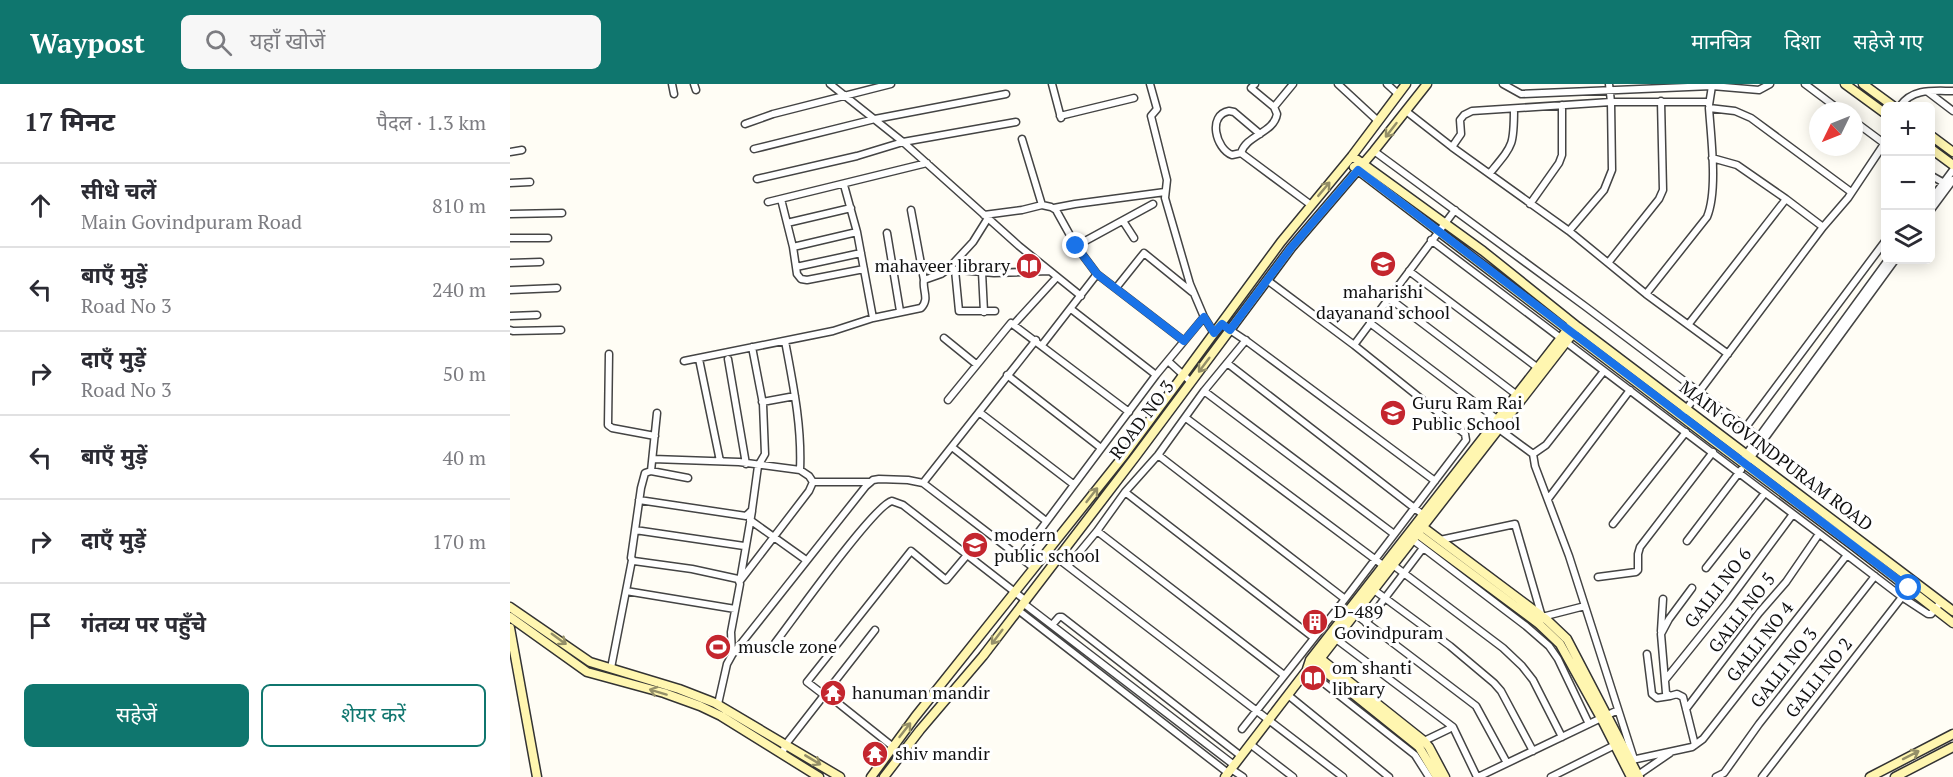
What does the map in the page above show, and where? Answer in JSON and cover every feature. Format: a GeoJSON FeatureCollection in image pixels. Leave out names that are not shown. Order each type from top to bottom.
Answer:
{"type":"FeatureCollection","features":[{"type":"Feature","properties":{"kind":"street"},"geometry":{"type":"LineString","coordinates":[[672,84],[674,94]]}},
{"type":"Feature","properties":{"kind":"street"},"geometry":{"type":"LineString","coordinates":[[830,84],[903,142],[1049,271],[1081,296]]}},
{"type":"Feature","properties":{"kind":"street"},"geometry":{"type":"LineString","coordinates":[[745,124],[773,114],[891,84]]}},
{"type":"Feature","properties":{"kind":"street"},"geometry":{"type":"LineString","coordinates":[[1052,84],[1061,117],[1134,98]]}},
{"type":"Feature","properties":{"kind":"street"},"geometry":{"type":"LineString","coordinates":[[1150,84],[1157,110],[1151,116],[1167,180],[1165,192],[1193,292],[1214,333]]}},
{"type":"Feature","properties":{"kind":"street"},"geometry":{"type":"LineString","coordinates":[[1241,153],[1242,148],[1274,123],[1277,114],[1274,107],[1251,88],[1255,84]]}},
{"type":"Feature","properties":{"kind":"street"},"geometry":{"type":"LineString","coordinates":[[1274,107],[1293,84]]}},
{"type":"Feature","properties":{"kind":"street"},"geometry":{"type":"LineString","coordinates":[[1338,84],[1378,121]]}},
{"type":"Feature","properties":{"kind":"street"},"geometry":{"type":"LineString","coordinates":[[1387,84],[1398,94]]}},
{"type":"Feature","properties":{"kind":"street","name":"ROAD NO 3"},"geometry":{"type":"LineString","coordinates":[[871,777],[892,746],[1125,454],[1281,242],[1349,159],[1406,84]]}},
{"type":"Feature","properties":{"kind":"street","name":"ROAD NO 3"},"geometry":{"type":"LineString","coordinates":[[884,777],[1022,604],[1291,248],[1361,167],[1427,84]]}},
{"type":"Feature","properties":{"kind":"street"},"geometry":{"type":"LineString","coordinates":[[1503,84],[1521,94],[1609,87],[1667,86],[1712,86],[1759,90],[1770,84]]}},
{"type":"Feature","properties":{"kind":"street"},"geometry":{"type":"LineString","coordinates":[[1548,84],[1550,93]]}},
{"type":"Feature","properties":{"kind":"street"},"geometry":{"type":"LineString","coordinates":[[1805,84],[1829,102]]}},
{"type":"Feature","properties":{"kind":"street"},"geometry":{"type":"LineString","coordinates":[[1845,84],[1881,110]]}},
{"type":"Feature","properties":{"kind":"street"},"geometry":{"type":"LineString","coordinates":[[1863,84],[1888,102]]}},
{"type":"Feature","properties":{"kind":"street"},"geometry":{"type":"LineString","coordinates":[[1916,84],[1918,92]]}},
{"type":"Feature","properties":{"kind":"street"},"geometry":{"type":"LineString","coordinates":[[1646,294],[1707,218],[1712,201],[1709,105],[1712,86]]}},
{"type":"Feature","properties":{"kind":"street"},"geometry":{"type":"LineString","coordinates":[[1569,231],[1604,190],[1609,178],[1612,162],[1609,87]]}},
{"type":"Feature","properties":{"kind":"street"},"geometry":{"type":"LineString","coordinates":[[1904,102],[1918,92],[1949,88]]}},
{"type":"Feature","properties":{"kind":"street"},"geometry":{"type":"LineString","coordinates":[[1928,91],[1953,111]]}},
{"type":"Feature","properties":{"kind":"street"},"geometry":{"type":"LineString","coordinates":[[754,149],[875,119],[1006,94]]}},
{"type":"Feature","properties":{"kind":"street"},"geometry":{"type":"LineString","coordinates":[[1452,147],[1461,134],[1460,120],[1468,112],[1611,102],[1661,101],[1709,105],[1751,117],[1851,192]]}},
{"type":"Feature","properties":{"kind":"street"},"geometry":{"type":"LineString","coordinates":[[1608,263],[1659,199],[1663,190],[1661,101]]}},
{"type":"Feature","properties":{"kind":"street"},"geometry":{"type":"LineString","coordinates":[[1530,204],[1560,163],[1562,105]]}},
{"type":"Feature","properties":{"kind":"street"},"geometry":{"type":"LineString","coordinates":[[1490,173],[1512,142],[1514,109]]}},
{"type":"Feature","properties":{"kind":"street"},"geometry":{"type":"LineString","coordinates":[[1260,134],[1234,112],[1228,111],[1219,115],[1215,121],[1224,150],[1232,155],[1241,153],[1311,205]]}},
{"type":"Feature","properties":{"kind":"street"},"geometry":{"type":"LineString","coordinates":[[1406,111],[1569,231],[1646,294],[1728,354]]}},
{"type":"Feature","properties":{"kind":"street"},"geometry":{"type":"LineString","coordinates":[[757,178],[857,156],[903,142],[1016,122]]}},
{"type":"Feature","properties":{"kind":"street"},"geometry":{"type":"LineString","coordinates":[[1863,128],[1881,141]]}},
{"type":"Feature","properties":{"kind":"street"},"geometry":{"type":"LineString","coordinates":[[1022,139],[1042,206]]}},
{"type":"Feature","properties":{"kind":"street"},"geometry":{"type":"LineString","coordinates":[[1935,139],[1953,152]]}},
{"type":"Feature","properties":{"kind":"street"},"geometry":{"type":"LineString","coordinates":[[510,152],[522,150]]}},
{"type":"Feature","properties":{"kind":"street"},"geometry":{"type":"LineString","coordinates":[[1684,413],[1823,227],[1840,208],[1881,150]]}},
{"type":"Feature","properties":{"kind":"street"},"geometry":{"type":"LineString","coordinates":[[1374,151],[1762,439]]}},
{"type":"Feature","properties":{"kind":"street"},"geometry":{"type":"LineString","coordinates":[[1935,152],[1953,165]]}},
{"type":"Feature","properties":{"kind":"street"},"geometry":{"type":"LineString","coordinates":[[1712,158],[1737,165],[1823,227]]}},
{"type":"Feature","properties":{"kind":"street","name":"MAIN GOVINDPURAM ROAD"},"geometry":{"type":"LineString","coordinates":[[1349,159],[1445,222],[1573,328]]}},
{"type":"Feature","properties":{"kind":"street"},"geometry":{"type":"LineString","coordinates":[[768,202],[927,163]]}},
{"type":"Feature","properties":{"kind":"street","name":"MAIN GOVINDPURAM ROAD"},"geometry":{"type":"LineString","coordinates":[[1361,167],[1438,231],[1573,328],[1835,531],[1938,606],[1953,623]]}},
{"type":"Feature","properties":{"kind":"street"},"geometry":{"type":"LineString","coordinates":[[1931,210],[1949,183],[1953,170]]}},
{"type":"Feature","properties":{"kind":"street"},"geometry":{"type":"LineString","coordinates":[[510,183],[530,182]]}},
{"type":"Feature","properties":{"kind":"street"},"geometry":{"type":"LineString","coordinates":[[1935,196],[1949,183]]}},
{"type":"Feature","properties":{"kind":"street"},"geometry":{"type":"LineString","coordinates":[[844,185],[857,232],[873,318]]}},
{"type":"Feature","properties":{"kind":"street"},"geometry":{"type":"LineString","coordinates":[[986,216],[1042,206],[1054,208],[1165,192]]}},
{"type":"Feature","properties":{"kind":"street"},"geometry":{"type":"LineString","coordinates":[[781,199],[797,274],[803,281],[864,269]]}},
{"type":"Feature","properties":{"kind":"street"},"geometry":{"type":"LineString","coordinates":[[1688,325],[1786,199]]}},
{"type":"Feature","properties":{"kind":"street"},"geometry":{"type":"LineString","coordinates":[[1076,246],[1153,204]]}},
{"type":"Feature","properties":{"kind":"street"},"geometry":{"type":"LineString","coordinates":[[787,224],[851,208]]}},
{"type":"Feature","properties":{"kind":"street"},"geometry":{"type":"LineString","coordinates":[[1054,208],[1076,246],[1097,274],[1184,341]]}},
{"type":"Feature","properties":{"kind":"street"},"geometry":{"type":"LineString","coordinates":[[684,362],[833,331],[873,318],[921,308],[926,297],[911,210]]}},
{"type":"Feature","properties":{"kind":"street"},"geometry":{"type":"LineString","coordinates":[[1354,345],[1455,210]]}},
{"type":"Feature","properties":{"kind":"street"},"geometry":{"type":"LineString","coordinates":[[510,214],[562,213]]}},
{"type":"Feature","properties":{"kind":"street"},"geometry":{"type":"LineString","coordinates":[[924,280],[951,269],[973,242],[986,216]]}},
{"type":"Feature","properties":{"kind":"street"},"geometry":{"type":"LineString","coordinates":[[1123,221],[1134,238]]}},
{"type":"Feature","properties":{"kind":"street"},"geometry":{"type":"LineString","coordinates":[[793,247],[857,232]]}},
{"type":"Feature","properties":{"kind":"street"},"geometry":{"type":"LineString","coordinates":[[887,233],[900,311]]}},
{"type":"Feature","properties":{"kind":"street"},"geometry":{"type":"LineString","coordinates":[[510,238],[548,238]]}},
{"type":"Feature","properties":{"kind":"street"},"geometry":{"type":"LineString","coordinates":[[1431,240],[1713,452],[1745,462],[1765,493],[1925,614],[1931,614],[1938,606]]}},
{"type":"Feature","properties":{"kind":"street"},"geometry":{"type":"LineString","coordinates":[[1746,428],[1881,247]]}},
{"type":"Feature","properties":{"kind":"street"},"geometry":{"type":"LineString","coordinates":[[796,267],[861,253]]}},
{"type":"Feature","properties":{"kind":"street"},"geometry":{"type":"LineString","coordinates":[[1116,288],[1144,253],[1193,292]]}},
{"type":"Feature","properties":{"kind":"street"},"geometry":{"type":"LineString","coordinates":[[510,263],[540,262]]}},
{"type":"Feature","properties":{"kind":"street"},"geometry":{"type":"LineString","coordinates":[[1762,439],[1885,264]]}},
{"type":"Feature","properties":{"kind":"street"},"geometry":{"type":"LineString","coordinates":[[1687,542],[1892,264]]}},
{"type":"Feature","properties":{"kind":"street"},"geometry":{"type":"LineString","coordinates":[[951,269],[982,272],[1049,271]]}},
{"type":"Feature","properties":{"kind":"street"},"geometry":{"type":"LineString","coordinates":[[951,269],[959,310],[995,311]]}},
{"type":"Feature","properties":{"kind":"street"},"geometry":{"type":"LineString","coordinates":[[1409,271],[1538,368]]}},
{"type":"Feature","properties":{"kind":"street"},"geometry":{"type":"LineString","coordinates":[[982,272],[984,312]]}},
{"type":"Feature","properties":{"kind":"street"},"geometry":{"type":"LineString","coordinates":[[922,483],[1007,375],[1071,309],[1097,274]]}},
{"type":"Feature","properties":{"kind":"street"},"geometry":{"type":"LineString","coordinates":[[948,400],[1009,324],[1014,324],[1057,277]]}},
{"type":"Feature","properties":{"kind":"street"},"geometry":{"type":"LineString","coordinates":[[1242,729],[1466,440],[1466,436],[1354,345],[1267,280]]}},
{"type":"Feature","properties":{"kind":"street"},"geometry":{"type":"LineString","coordinates":[[510,290],[557,288]]}},
{"type":"Feature","properties":{"kind":"street"},"geometry":{"type":"LineString","coordinates":[[1389,298],[1517,395]]}},
{"type":"Feature","properties":{"kind":"street"},"geometry":{"type":"LineString","coordinates":[[1071,309],[1156,375]]}},
{"type":"Feature","properties":{"kind":"street"},"geometry":{"type":"LineString","coordinates":[[510,316],[537,315]]}},
{"type":"Feature","properties":{"kind":"street"},"geometry":{"type":"LineString","coordinates":[[1020,557],[1156,375],[1204,317]]}},
{"type":"Feature","properties":{"kind":"street"},"geometry":{"type":"LineString","coordinates":[[1370,323],[1499,424],[1533,454],[1535,466],[1569,556],[1618,710],[1632,775],[1674,750]]}},
{"type":"Feature","properties":{"kind":"street"},"geometry":{"type":"LineString","coordinates":[[1014,324],[1129,412]]}},
{"type":"Feature","properties":{"kind":"street"},"geometry":{"type":"LineString","coordinates":[[1222,324],[1435,481]]}},
{"type":"Feature","properties":{"kind":"street"},"geometry":{"type":"LineString","coordinates":[[1230,771],[1573,328]]}},
{"type":"Feature","properties":{"kind":"street"},"geometry":{"type":"LineString","coordinates":[[510,330],[513,332],[561,330]]}},
{"type":"Feature","properties":{"kind":"street"},"geometry":{"type":"LineString","coordinates":[[944,338],[976,364]]}},
{"type":"Feature","properties":{"kind":"street"},"geometry":{"type":"LineString","coordinates":[[1068,566],[1125,492],[1158,455],[1204,391],[1246,340]]}},
{"type":"Feature","properties":{"kind":"street"},"geometry":{"type":"LineString","coordinates":[[785,341],[801,446],[800,470]]}},
{"type":"Feature","properties":{"kind":"street"},"geometry":{"type":"LineString","coordinates":[[1499,424],[1517,395],[1563,341]]}},
{"type":"Feature","properties":{"kind":"street"},"geometry":{"type":"LineString","coordinates":[[732,655],[731,632],[758,466],[765,454],[762,402],[752,347]]}},
{"type":"Feature","properties":{"kind":"street"},"geometry":{"type":"LineString","coordinates":[[609,354],[608,425],[612,428],[655,436]]}},
{"type":"Feature","properties":{"kind":"street"},"geometry":{"type":"LineString","coordinates":[[699,359],[720,461]]}},
{"type":"Feature","properties":{"kind":"street"},"geometry":{"type":"LineString","coordinates":[[728,359],[746,464]]}},
{"type":"Feature","properties":{"kind":"street"},"geometry":{"type":"LineString","coordinates":[[1168,361],[1191,382]]}},
{"type":"Feature","properties":{"kind":"street"},"geometry":{"type":"LineString","coordinates":[[1227,363],[1427,517]]}},
{"type":"Feature","properties":{"kind":"street"},"geometry":{"type":"LineString","coordinates":[[1533,454],[1546,445],[1604,370]]}},
{"type":"Feature","properties":{"kind":"street"},"geometry":{"type":"LineString","coordinates":[[1007,375],[1101,448]]}},
{"type":"Feature","properties":{"kind":"street"},"geometry":{"type":"LineString","coordinates":[[1548,499],[1630,390]]}},
{"type":"Feature","properties":{"kind":"street"},"geometry":{"type":"LineString","coordinates":[[1204,391],[1395,534]]}},
{"type":"Feature","properties":{"kind":"street"},"geometry":{"type":"LineString","coordinates":[[762,402],[795,396]]}},
{"type":"Feature","properties":{"kind":"street"},"geometry":{"type":"LineString","coordinates":[[979,412],[1073,484]]}},
{"type":"Feature","properties":{"kind":"street"},"geometry":{"type":"LineString","coordinates":[[651,471],[657,413]]}},
{"type":"Feature","properties":{"kind":"street"},"geometry":{"type":"LineString","coordinates":[[1186,418],[1374,559],[1404,573],[1503,648],[1533,680],[1562,737]]}},
{"type":"Feature","properties":{"kind":"street"},"geometry":{"type":"LineString","coordinates":[[1612,524],[1686,432]]}},
{"type":"Feature","properties":{"kind":"street"},"geometry":{"type":"LineString","coordinates":[[952,447],[1046,521]]}},
{"type":"Feature","properties":{"kind":"street"},"geometry":{"type":"LineString","coordinates":[[1598,577],[1638,571],[1640,547],[1713,452]]}},
{"type":"Feature","properties":{"kind":"street"},"geometry":{"type":"LineString","coordinates":[[1158,455],[1345,599]]}},
{"type":"Feature","properties":{"kind":"street"},"geometry":{"type":"LineString","coordinates":[[653,459],[720,461],[800,470],[813,482]]}},
{"type":"Feature","properties":{"kind":"street"},"geometry":{"type":"LineString","coordinates":[[611,668],[632,560],[634,530],[643,475],[651,471],[688,478]]}},
{"type":"Feature","properties":{"kind":"street"},"geometry":{"type":"LineString","coordinates":[[813,482],[869,482],[879,479],[922,483],[1035,568]]}},
{"type":"Feature","properties":{"kind":"street"},"geometry":{"type":"LineString","coordinates":[[740,581],[809,491],[813,482]]}},
{"type":"Feature","properties":{"kind":"street"},"geometry":{"type":"LineString","coordinates":[[718,704],[727,664],[732,655],[869,482]]}},
{"type":"Feature","properties":{"kind":"street"},"geometry":{"type":"LineString","coordinates":[[1125,492],[1314,638]]}},
{"type":"Feature","properties":{"kind":"street"},"geometry":{"type":"LineString","coordinates":[[1706,568],[1765,493]]}},
{"type":"Feature","properties":{"kind":"street"},"geometry":{"type":"LineString","coordinates":[[639,500],[746,516],[752,510]]}},
{"type":"Feature","properties":{"kind":"street"},"geometry":{"type":"LineString","coordinates":[[775,643],[838,558],[881,507],[887,502],[897,502],[1015,593],[1022,604],[1179,736],[1230,771],[1243,777]]}},
{"type":"Feature","properties":{"kind":"street","name":"GALLI NO 6"},"geometry":{"type":"LineString","coordinates":[[1665,680],[1793,514]]}},
{"type":"Feature","properties":{"kind":"street"},"geometry":{"type":"LineString","coordinates":[[750,520],[806,560]]}},
{"type":"Feature","properties":{"kind":"street"},"geometry":{"type":"LineString","coordinates":[[1440,540],[1515,524],[1542,617]]}},
{"type":"Feature","properties":{"kind":"street"},"geometry":{"type":"LineString","coordinates":[[634,530],[744,546]]}},
{"type":"Feature","properties":{"kind":"street"},"geometry":{"type":"LineString","coordinates":[[1097,531],[1284,675]]}},
{"type":"Feature","properties":{"kind":"street"},"geometry":{"type":"LineString","coordinates":[[1417,531],[1440,540],[1562,633],[1569,642],[1615,745],[1629,761]]}},
{"type":"Feature","properties":{"kind":"street"},"geometry":{"type":"LineString","coordinates":[[1417,531],[1423,548],[1549,646],[1558,659],[1589,724]]}},
{"type":"Feature","properties":{"kind":"street"},"geometry":{"type":"LineString","coordinates":[[1417,531],[1553,637],[1567,654],[1629,761]]}},
{"type":"Feature","properties":{"kind":"street","name":"GALLI NO 5"},"geometry":{"type":"LineString","coordinates":[[1686,709],[1759,613],[1786,582],[1819,534]]}},
{"type":"Feature","properties":{"kind":"street"},"geometry":{"type":"LineString","coordinates":[[1366,623],[1423,548]]}},
{"type":"Feature","properties":{"kind":"street"},"geometry":{"type":"LineString","coordinates":[[892,746],[833,699],[807,682],[911,551],[946,580],[967,555]]}},
{"type":"Feature","properties":{"kind":"street"},"geometry":{"type":"LineString","coordinates":[[1048,551],[1343,777]]}},
{"type":"Feature","properties":{"kind":"street","name":"GALLI NO 4"},"geometry":{"type":"LineString","coordinates":[[1695,745],[1703,738],[1847,555]]}},
{"type":"Feature","properties":{"kind":"street"},"geometry":{"type":"LineString","coordinates":[[632,560],[715,573],[740,581]]}},
{"type":"Feature","properties":{"kind":"street"},"geometry":{"type":"LineString","coordinates":[[1315,659],[1336,639],[1374,590],[1389,566]]}},
{"type":"Feature","properties":{"kind":"street","name":"GALLI NO 3"},"geometry":{"type":"LineString","coordinates":[[1716,777],[1724,772],[1875,576]]}},
{"type":"Feature","properties":{"kind":"street"},"geometry":{"type":"LineString","coordinates":[[1661,634],[1692,588]]}},
{"type":"Feature","properties":{"kind":"street"},"geometry":{"type":"LineString","coordinates":[[1374,590],[1450,646],[1502,691],[1533,751]]}},
{"type":"Feature","properties":{"kind":"street"},"geometry":{"type":"LineString","coordinates":[[626,591],[735,609]]}},
{"type":"Feature","properties":{"kind":"street","name":"GALLI NO 2"},"geometry":{"type":"LineString","coordinates":[[1763,776],[1902,597]]}},
{"type":"Feature","properties":{"kind":"street"},"geometry":{"type":"LineString","coordinates":[[1663,599],[1661,634],[1666,693],[1670,696]]}},
{"type":"Feature","properties":{"kind":"street"},"geometry":{"type":"LineString","coordinates":[[1022,604],[1185,728],[1230,771]]}},
{"type":"Feature","properties":{"kind":"street"},"geometry":{"type":"LineString","coordinates":[[1542,617],[1585,606]]}},
{"type":"Feature","properties":{"kind":"street","name":"MAIN GOVINDPURAM ROAD"},"geometry":{"type":"LineString","coordinates":[[1938,606],[1953,611]]}},
{"type":"Feature","properties":{"kind":"street"},"geometry":{"type":"LineString","coordinates":[[510,607],[590,662],[679,689],[718,704],[840,777]]}},
{"type":"Feature","properties":{"kind":"street"},"geometry":{"type":"LineString","coordinates":[[1355,615],[1476,706],[1507,763]]}},
{"type":"Feature","properties":{"kind":"street"},"geometry":{"type":"LineString","coordinates":[[1052,625],[1062,616],[1241,756]]}},
{"type":"Feature","properties":{"kind":"street"},"geometry":{"type":"LineString","coordinates":[[510,617],[587,672],[663,693],[706,708],[819,777]]}},
{"type":"Feature","properties":{"kind":"street"},"geometry":{"type":"LineString","coordinates":[[510,628],[537,777]]}},
{"type":"Feature","properties":{"kind":"street"},"geometry":{"type":"LineString","coordinates":[[782,754],[786,744],[875,630]]}},
{"type":"Feature","properties":{"kind":"street"},"geometry":{"type":"LineString","coordinates":[[1336,639],[1453,727],[1478,777],[1618,710]]}},
{"type":"Feature","properties":{"kind":"street"},"geometry":{"type":"LineString","coordinates":[[1629,761],[1695,745],[1682,695],[1657,698],[1652,694],[1647,654]]}},
{"type":"Feature","properties":{"kind":"street"},"geometry":{"type":"LineString","coordinates":[[1315,659],[1424,741],[1430,747],[1445,777]]}},
{"type":"Feature","properties":{"kind":"street"},"geometry":{"type":"LineString","coordinates":[[1315,659],[1419,747],[1437,777]]}},
{"type":"Feature","properties":{"kind":"street"},"geometry":{"type":"LineString","coordinates":[[1307,670],[1415,754],[1429,777]]}},
{"type":"Feature","properties":{"kind":"street"},"geometry":{"type":"LineString","coordinates":[[1149,700],[1156,690]]}},
{"type":"Feature","properties":{"kind":"street"},"geometry":{"type":"LineString","coordinates":[[1288,695],[1389,777]]}},
{"type":"Feature","properties":{"kind":"street"},"geometry":{"type":"LineString","coordinates":[[1179,736],[1185,728]]}},
{"type":"Feature","properties":{"kind":"street"},"geometry":{"type":"LineString","coordinates":[[1424,741],[1449,729]]}},
{"type":"Feature","properties":{"kind":"street"},"geometry":{"type":"LineString","coordinates":[[1870,777],[1953,734]]}},
{"type":"Feature","properties":{"kind":"street"},"geometry":{"type":"LineString","coordinates":[[1250,744],[1293,777]]}},
{"type":"Feature","properties":{"kind":"street"},"geometry":{"type":"LineString","coordinates":[[1551,777],[1615,745]]}},
{"type":"Feature","properties":{"kind":"street"},"geometry":{"type":"LineString","coordinates":[[1895,777],[1953,747]]}},
{"type":"Feature","properties":{"kind":"place","name":"maharishi dayanand school"},"geometry":{"type":"Point","coordinates":[1383,264]}},
{"type":"Feature","properties":{"kind":"place","name":"mahaveer library"},"geometry":{"type":"Point","coordinates":[1029,266]}},
{"type":"Feature","properties":{"kind":"place","name":"Guru Ram Rai Public School"},"geometry":{"type":"Point","coordinates":[1393,413]}},
{"type":"Feature","properties":{"kind":"place","name":"modern public school"},"geometry":{"type":"Point","coordinates":[975,545]}},
{"type":"Feature","properties":{"kind":"place","name":"D-489 Govindpuram"},"geometry":{"type":"Point","coordinates":[1315,622]}},
{"type":"Feature","properties":{"kind":"place","name":"muscle zone"},"geometry":{"type":"Point","coordinates":[718,647]}},
{"type":"Feature","properties":{"kind":"place","name":"om shanti library"},"geometry":{"type":"Point","coordinates":[1313,678]}},
{"type":"Feature","properties":{"kind":"place","name":"hanuman mandir"},"geometry":{"type":"Point","coordinates":[833,693]}},
{"type":"Feature","properties":{"kind":"place","name":"shiv mandir"},"geometry":{"type":"Point","coordinates":[875,754]}},
{"type":"Feature","properties":{"kind":"route"},"geometry":{"type":"LineString","coordinates":[[1076,246],[1097,274],[1184,341],[1204,317],[1214,333],[1222,324],[1230,330],[1291,248],[1358,170],[1909,588]]}}]}
